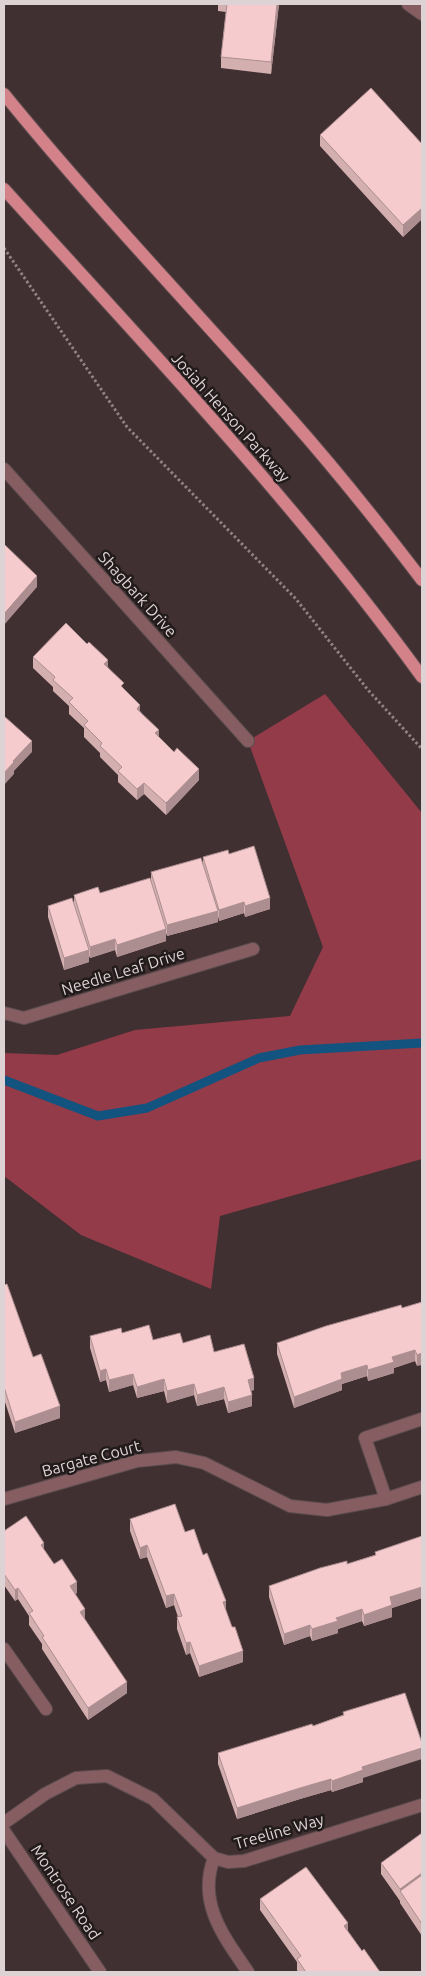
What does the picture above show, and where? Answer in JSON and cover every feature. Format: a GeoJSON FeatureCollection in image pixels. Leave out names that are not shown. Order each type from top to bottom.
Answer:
{"type":"FeatureCollection","features":[{"type":"Feature","properties":{"kind":"main road"},"geometry":{"type":"LineString","coordinates":[[4,94],[104,211],[291,419],[422,580]]}},
{"type":"Feature","properties":{"kind":"main road","name":"Josiah Henson Parkway"},"geometry":{"type":"LineString","coordinates":[[4,189],[266,480],[358,592],[422,676]]}},
{"type":"Feature","properties":{"kind":"street"},"geometry":{"type":"LineString","coordinates":[[408,4],[422,14]]}},
{"type":"Feature","properties":{"kind":"street","name":"Shagbark Drive"},"geometry":{"type":"LineString","coordinates":[[4,469],[248,741]]}},
{"type":"Feature","properties":{"kind":"street","name":"Needle Leaf Drive"},"geometry":{"type":"LineString","coordinates":[[4,1012],[24,1018],[252,949]]}},
{"type":"Feature","properties":{"kind":"street"},"geometry":{"type":"LineString","coordinates":[[386,1499],[365,1438],[422,1419]]}},
{"type":"Feature","properties":{"kind":"street","name":"Bargate Court"},"geometry":{"type":"LineString","coordinates":[[4,1499],[137,1461],[176,1457],[204,1463],[290,1506],[327,1510],[386,1499],[422,1487]]}},
{"type":"Feature","properties":{"kind":"street"},"geometry":{"type":"LineString","coordinates":[[4,1648],[46,1709]]}},
{"type":"Feature","properties":{"kind":"street","name":"Treeline Way"},"geometry":{"type":"LineString","coordinates":[[4,1823],[45,1794],[76,1778],[107,1776],[153,1799],[214,1858],[228,1862],[244,1861],[422,1805]]}},
{"type":"Feature","properties":{"kind":"street","name":"Montrose Road"},"geometry":{"type":"LineString","coordinates":[[4,1831],[100,1972]]}},
{"type":"Feature","properties":{"kind":"street"},"geometry":{"type":"LineString","coordinates":[[214,1858],[209,1871],[210,1904],[221,1933],[248,1972]]}},
{"type":"Feature","properties":{"kind":"path"},"geometry":{"type":"LineString","coordinates":[[4,248],[127,428],[297,599],[368,690],[422,749]]}},
{"type":"Feature","properties":{"kind":"shaded area"},"geometry":{"type":"Polygon","coordinates":[[[325,694],[422,813],[422,1159],[220,1216],[211,1289],[81,1235],[4,1176],[4,1053],[57,1055],[135,1030],[290,1016],[323,947],[248,741],[325,694]]]}},
{"type":"Feature","properties":{"kind":"building"},"geometry":{"type":"Polygon","coordinates":[[[227,4],[277,4],[271,62],[221,57],[227,4]]]}},
{"type":"Feature","properties":{"kind":"building"},"geometry":{"type":"Polygon","coordinates":[[[371,88],[422,144],[422,208],[403,225],[320,135],[371,88]]]}},
{"type":"Feature","properties":{"kind":"building"},"geometry":{"type":"Polygon","coordinates":[[[4,544],[37,576],[4,614],[4,544]]]}},
{"type":"Feature","properties":{"kind":"building"},"geometry":{"type":"Polygon","coordinates":[[[66,623],[87,644],[89,642],[108,660],[104,664],[124,683],[121,686],[140,705],[137,709],[159,730],[155,733],[174,752],[177,748],[199,769],[166,803],[144,783],[137,789],[118,771],[122,767],[100,746],[102,743],[84,725],[88,721],[69,702],[73,698],[53,680],[55,677],[33,657],[66,623]]]}},
{"type":"Feature","properties":{"kind":"building"},"geometry":{"type":"Polygon","coordinates":[[[4,716],[32,741],[4,773],[4,716]]]}},
{"type":"Feature","properties":{"kind":"building"},"geometry":{"type":"Polygon","coordinates":[[[254,846],[270,898],[245,906],[244,902],[219,910],[203,857],[228,850],[229,854],[254,846]]]}},
{"type":"Feature","properties":{"kind":"building"},"geometry":{"type":"Polygon","coordinates":[[[201,858],[218,911],[167,925],[151,872],[201,858]]]}},
{"type":"Feature","properties":{"kind":"building"},"geometry":{"type":"Polygon","coordinates":[[[150,878],[166,929],[117,945],[115,939],[90,947],[74,895],[98,887],[100,893],[150,878]]]}},
{"type":"Feature","properties":{"kind":"building"},"geometry":{"type":"Polygon","coordinates":[[[72,898],[89,950],[64,958],[48,906],[72,898]]]}},
{"type":"Feature","properties":{"kind":"building"},"geometry":{"type":"Polygon","coordinates":[[[7,1284],[33,1357],[41,1354],[60,1406],[15,1422],[4,1387],[4,1285],[7,1284]]]}},
{"type":"Feature","properties":{"kind":"building"},"geometry":{"type":"Polygon","coordinates":[[[422,1302],[422,1353],[417,1355],[415,1350],[392,1357],[394,1362],[368,1370],[367,1365],[341,1373],[342,1379],[294,1397],[277,1343],[326,1326],[401,1305],[402,1308],[422,1302]]]}},
{"type":"Feature","properties":{"kind":"building"},"geometry":{"type":"Polygon","coordinates":[[[149,1325],[153,1340],[180,1333],[183,1343],[210,1335],[214,1352],[244,1344],[254,1378],[248,1380],[252,1395],[228,1402],[224,1387],[197,1395],[194,1384],[167,1391],[164,1379],[137,1387],[133,1374],[109,1380],[106,1369],[100,1371],[90,1336],[121,1328],[122,1333],[149,1325]]]}},
{"type":"Feature","properties":{"kind":"building"},"geometry":{"type":"Polygon","coordinates":[[[175,1504],[185,1532],[194,1529],[203,1555],[207,1553],[226,1601],[223,1602],[232,1627],[235,1627],[243,1651],[199,1666],[190,1642],[186,1643],[177,1617],[182,1616],[174,1594],[166,1596],[147,1545],[140,1548],[130,1519],[175,1504]]]}},
{"type":"Feature","properties":{"kind":"building"},"geometry":{"type":"Polygon","coordinates":[[[26,1516],[44,1543],[41,1545],[54,1564],[62,1559],[77,1582],[70,1586],[85,1609],[80,1612],[127,1682],[88,1708],[42,1637],[44,1636],[29,1613],[33,1611],[18,1588],[15,1590],[4,1574],[4,1531],[26,1516]]]}},
{"type":"Feature","properties":{"kind":"building"},"geometry":{"type":"Polygon","coordinates":[[[422,1536],[422,1587],[390,1597],[392,1605],[364,1615],[362,1609],[336,1618],[338,1621],[312,1629],[310,1625],[284,1634],[269,1586],[320,1568],[347,1561],[347,1564],[376,1555],[375,1552],[422,1536]]]}},
{"type":"Feature","properties":{"kind":"building"},"geometry":{"type":"Polygon","coordinates":[[[405,1693],[422,1748],[362,1767],[363,1770],[332,1781],[331,1779],[237,1808],[218,1753],[312,1724],[313,1726],[344,1715],[343,1712],[405,1693]]]}},
{"type":"Feature","properties":{"kind":"building"},"geometry":{"type":"Polygon","coordinates":[[[422,1833],[422,1873],[400,1889],[381,1863],[422,1833]]]}},
{"type":"Feature","properties":{"kind":"building"},"geometry":{"type":"Polygon","coordinates":[[[306,1867],[348,1923],[344,1926],[362,1951],[364,1949],[380,1972],[306,1972],[297,1959],[301,1956],[260,1899],[306,1867]]]}},
{"type":"Feature","properties":{"kind":"building"},"geometry":{"type":"Polygon","coordinates":[[[422,1875],[422,1924],[400,1891],[422,1875]]]}},
{"type":"Feature","properties":{"kind":"waterway"},"geometry":{"type":"LineString","coordinates":[[4,1080],[98,1116],[147,1108],[259,1058],[300,1050],[422,1043]]}}]}
